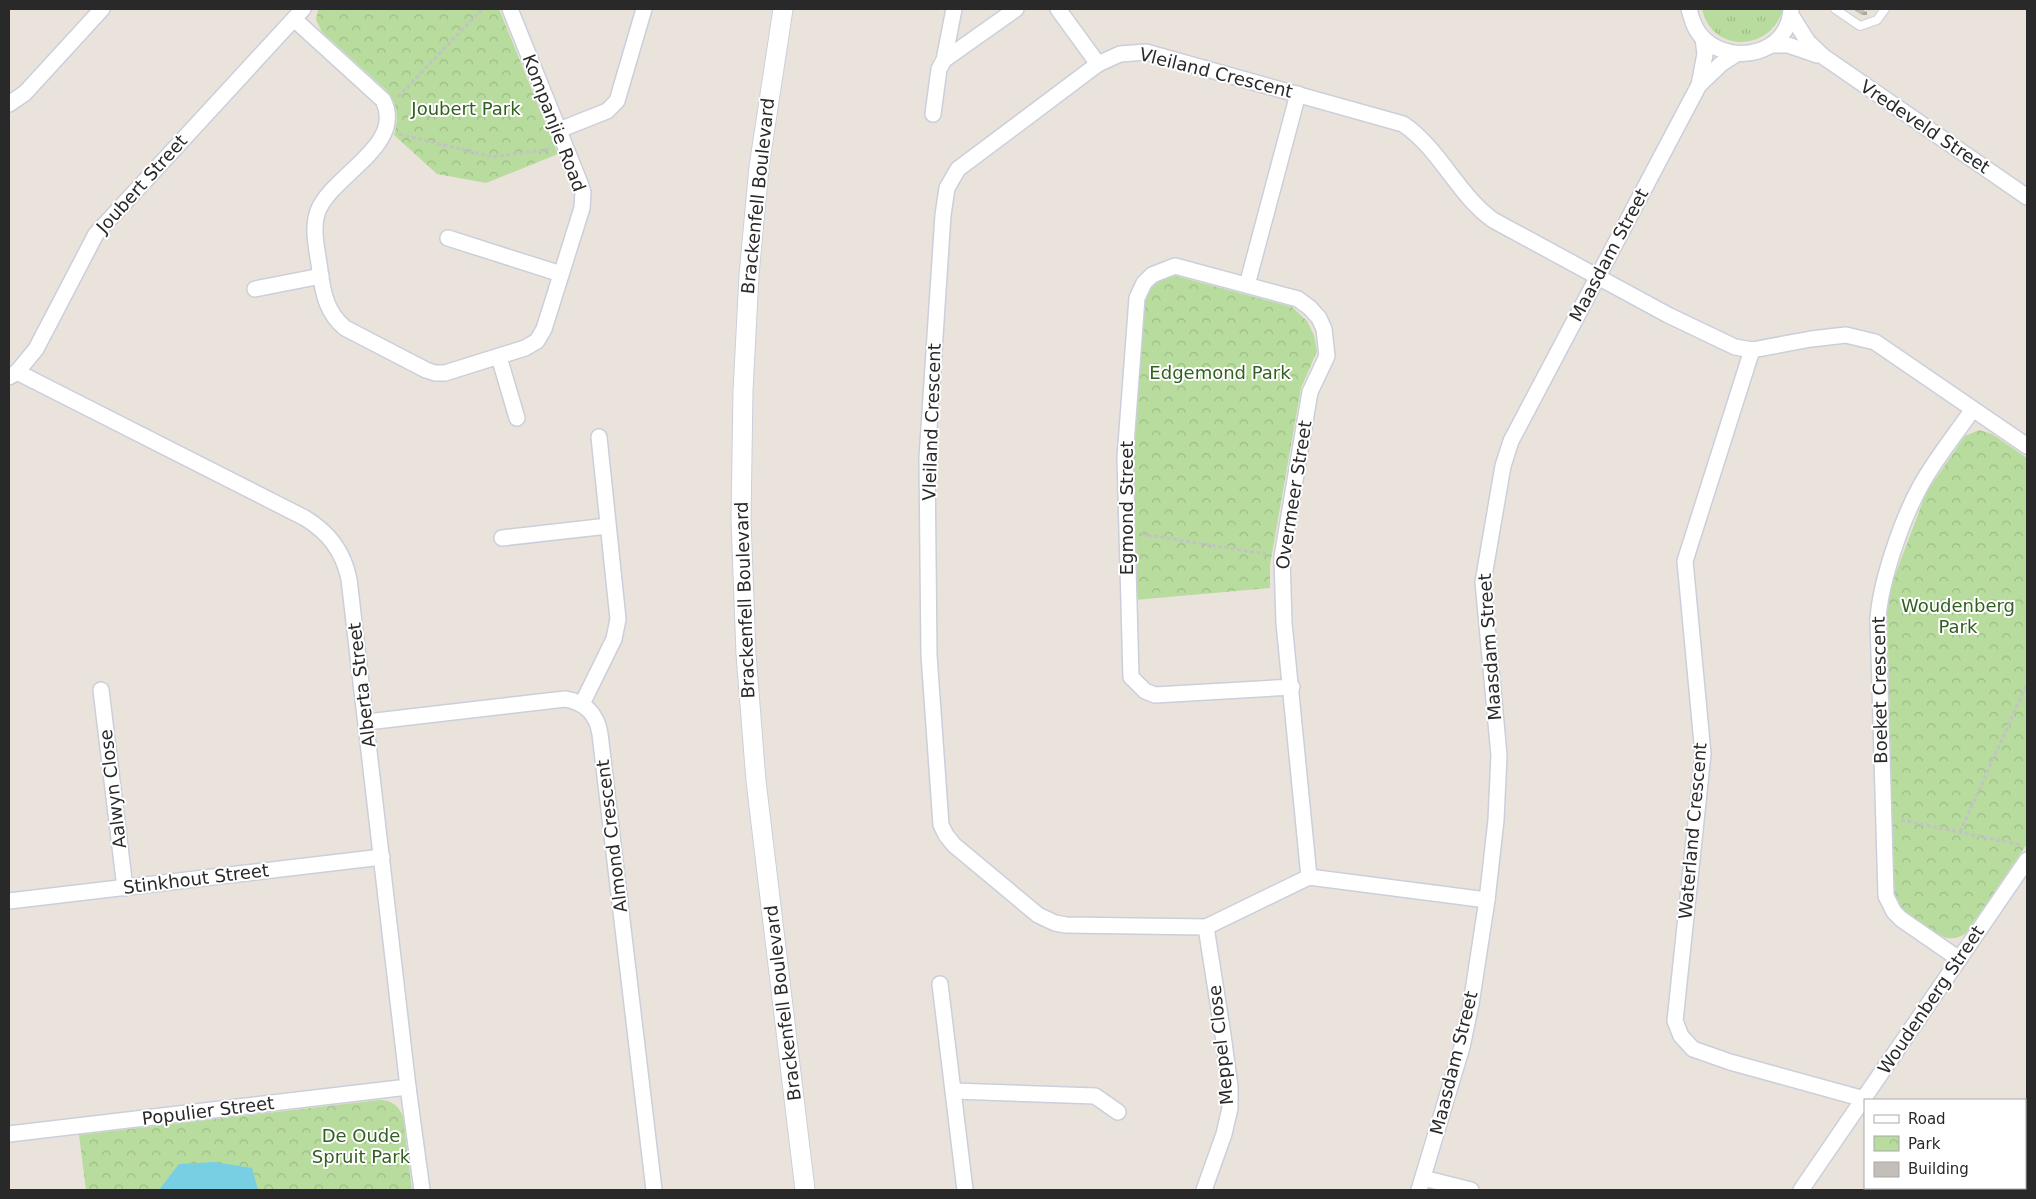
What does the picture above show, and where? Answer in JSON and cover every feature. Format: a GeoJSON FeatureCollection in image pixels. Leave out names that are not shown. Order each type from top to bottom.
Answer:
{"type":"FeatureCollection","features":[{"type":"Feature","properties":{"kind":"street"},"geometry":{"type":"LineString","coordinates":[[9,104],[25,93],[102,9]]}},
{"type":"Feature","properties":{"kind":"street","name":"Kompanjie Road"},"geometry":{"type":"LineString","coordinates":[[386,130],[379,142],[323,202],[318,211],[316,230],[325,300],[337,322],[426,370],[445,373],[526,348],[541,335],[562,274],[583,202],[583,192],[510,9]]}},
{"type":"Feature","properties":{"kind":"street"},"geometry":{"type":"LineString","coordinates":[[559,130],[607,111],[617,101],[644,9]]}},
{"type":"Feature","properties":{"kind":"street","name":"Brackenfell Boulevard"},"geometry":{"type":"LineString","coordinates":[[783,9],[759,167],[749,266],[742,391],[741,529],[746,654],[755,772],[805,1190]]}},
{"type":"Feature","properties":{"kind":"street"},"geometry":{"type":"LineString","coordinates":[[933,114],[939,69],[944,60],[954,9]]}},
{"type":"Feature","properties":{"kind":"street"},"geometry":{"type":"LineString","coordinates":[[944,60],[1016,9]]}},
{"type":"Feature","properties":{"kind":"street"},"geometry":{"type":"LineString","coordinates":[[1058,9],[1098,64]]}},
{"type":"Feature","properties":{"kind":"street"},"geometry":{"type":"LineString","coordinates":[[1689,9],[1693,24],[1703,38],[1717,50],[1734,55],[1754,53],[1771,45],[1783,32],[1791,12]]}},
{"type":"Feature","properties":{"kind":"street","name":"Vredeveld Street"},"geometry":{"type":"LineString","coordinates":[[1791,12],[1808,42],[1824,57],[2027,197]]}},
{"type":"Feature","properties":{"kind":"street"},"geometry":{"type":"LineString","coordinates":[[299,14],[383,100],[388,114],[386,130]]}},
{"type":"Feature","properties":{"kind":"street","name":"Joubert Street"},"geometry":{"type":"LineString","coordinates":[[13,374],[36,349],[96,234],[299,14]]}},
{"type":"Feature","properties":{"kind":"street","name":"Maasdam Street"},"geometry":{"type":"LineString","coordinates":[[1421,1184],[1462,1046],[1471,1004],[1487,900],[1496,820],[1499,755],[1482,593],[1485,559],[1502,466],[1511,441],[1699,85],[1705,54],[1703,38]]}},
{"type":"Feature","properties":{"kind":"street","name":"Vredeveld Street"},"geometry":{"type":"LineString","coordinates":[[1771,45],[1788,45],[1824,57]]}},
{"type":"Feature","properties":{"kind":"street","name":"Vleiland Crescent"},"geometry":{"type":"LineString","coordinates":[[1310,877],[1206,927],[1066,925],[1046,919],[954,845],[946,835],[942,825],[929,655],[927,458],[943,215],[947,188],[958,169],[1098,64],[1120,54],[1146,52],[1403,124],[1420,137],[1469,200],[1481,211],[1493,220],[1598,276]]}},
{"type":"Feature","properties":{"kind":"street","name":"Maasdam Street"},"geometry":{"type":"LineString","coordinates":[[1699,85],[1720,64],[1734,55]]}},
{"type":"Feature","properties":{"kind":"street"},"geometry":{"type":"LineString","coordinates":[[1247,285],[1298,94]]}},
{"type":"Feature","properties":{"kind":"street"},"geometry":{"type":"LineString","coordinates":[[448,238],[562,274]]}},
{"type":"Feature","properties":{"kind":"street","name":"Egmond Street"},"geometry":{"type":"LineString","coordinates":[[1247,285],[1175,266],[1152,275],[1144,283],[1137,298],[1125,458],[1131,677],[1138,686],[1155,695],[1292,686]]}},
{"type":"Feature","properties":{"kind":"street"},"geometry":{"type":"LineString","coordinates":[[255,289],[321,276]]}},
{"type":"Feature","properties":{"kind":"street"},"geometry":{"type":"LineString","coordinates":[[1598,276],[1716,339],[1735,347],[1752,350],[1846,335],[1875,342],[2027,446]]}},
{"type":"Feature","properties":{"kind":"street","name":"Overmeer Street"},"geometry":{"type":"LineString","coordinates":[[1247,285],[1298,299],[1310,308],[1324,329],[1327,356],[1310,392],[1282,557],[1284,622],[1310,877]]}},
{"type":"Feature","properties":{"kind":"street","name":"Waterland Crescent"},"geometry":{"type":"LineString","coordinates":[[1752,350],[1684,561],[1703,754],[1675,1021],[1681,1036],[1693,1048],[1730,1062],[1864,1099]]}},
{"type":"Feature","properties":{"kind":"street"},"geometry":{"type":"LineString","coordinates":[[499,357],[517,418]]}},
{"type":"Feature","properties":{"kind":"street","name":"Alberta Street"},"geometry":{"type":"LineString","coordinates":[[13,374],[305,518],[327,534],[342,555],[350,579],[408,1087],[422,1190]]}},
{"type":"Feature","properties":{"kind":"street","name":"Boeket Crescent"},"geometry":{"type":"LineString","coordinates":[[1959,959],[1901,919],[1889,903],[1885,889],[1878,618],[1884,582],[1902,530],[1921,485],[1973,409]]}},
{"type":"Feature","properties":{"kind":"street"},"geometry":{"type":"LineString","coordinates":[[367,722],[565,699],[582,704],[617,629],[618,619],[599,437]]}},
{"type":"Feature","properties":{"kind":"street"},"geometry":{"type":"LineString","coordinates":[[502,538],[608,526]]}},
{"type":"Feature","properties":{"kind":"street","name":"Aalwyn Close"},"geometry":{"type":"LineString","coordinates":[[101,690],[125,888]]}},
{"type":"Feature","properties":{"kind":"street","name":"Almond Crescent"},"geometry":{"type":"LineString","coordinates":[[582,704],[595,717],[600,734],[654,1190]]}},
{"type":"Feature","properties":{"kind":"street","name":"Stinkhout Street"},"geometry":{"type":"LineString","coordinates":[[9,902],[382,857]]}},
{"type":"Feature","properties":{"kind":"street","name":"Woudenberg Street"},"geometry":{"type":"LineString","coordinates":[[1801,1190],[2027,860]]}},
{"type":"Feature","properties":{"kind":"street"},"geometry":{"type":"LineString","coordinates":[[1310,877],[1487,900]]}},
{"type":"Feature","properties":{"kind":"street","name":"Meppel Close"},"geometry":{"type":"LineString","coordinates":[[1204,1190],[1224,1134],[1230,1108],[1230,1087],[1206,927]]}},
{"type":"Feature","properties":{"kind":"street"},"geometry":{"type":"LineString","coordinates":[[940,984],[965,1190]]}},
{"type":"Feature","properties":{"kind":"street","name":"Populier Street"},"geometry":{"type":"LineString","coordinates":[[9,1134],[408,1087]]}},
{"type":"Feature","properties":{"kind":"street"},"geometry":{"type":"LineString","coordinates":[[954,1091],[1094,1096],[1118,1112]]}},
{"type":"Feature","properties":{"kind":"street"},"geometry":{"type":"LineString","coordinates":[[1421,1184],[1471,1190]]}},
{"type":"Feature","properties":{"kind":"lane"},"geometry":{"type":"LineString","coordinates":[[1835,9],[1860,26],[1877,20],[1884,9]]}},
{"type":"Feature","properties":{"kind":"path"},"geometry":{"type":"LineString","coordinates":[[383,100],[401,96],[482,9]]}},
{"type":"Feature","properties":{"kind":"path"},"geometry":{"type":"LineString","coordinates":[[386,130],[492,157],[565,148]]}},
{"type":"Feature","properties":{"kind":"path"},"geometry":{"type":"LineString","coordinates":[[1126,532],[1282,557]]}},
{"type":"Feature","properties":{"kind":"path"},"geometry":{"type":"LineString","coordinates":[[1960,832],[2027,684]]}},
{"type":"Feature","properties":{"kind":"path"},"geometry":{"type":"LineString","coordinates":[[1883,816],[2027,846]]}},
{"type":"Feature","properties":{"kind":"green space","name":"Joubert Park"},"geometry":{"type":"Polygon","coordinates":[[[318,9],[499,9],[558,154],[486,183],[437,174],[394,135],[397,123],[396,111],[390,95],[322,32],[316,20],[318,9]]]}},
{"type":"Feature","properties":{"kind":"green space"},"geometry":{"type":"Polygon","coordinates":[[[1702,9],[1783,9],[1776,23],[1767,33],[1755,40],[1742,42],[1729,40],[1717,34],[1708,24],[1702,9]]]}},
{"type":"Feature","properties":{"kind":"green space","name":"Edgemond Park"},"geometry":{"type":"Polygon","coordinates":[[[1176,276],[1292,307],[1307,321],[1314,335],[1317,351],[1301,388],[1270,565],[1270,588],[1135,600],[1131,477],[1143,303],[1155,284],[1176,276]]]}},
{"type":"Feature","properties":{"kind":"green space","name":"Woudenberg Park"},"geometry":{"type":"Polygon","coordinates":[[[1979,430],[1992,434],[2027,458],[2027,844],[1966,933],[1962,936],[1951,938],[1937,934],[1910,915],[1901,907],[1894,893],[1887,610],[1889,591],[1926,493],[1965,436],[1979,430]]]}},
{"type":"Feature","properties":{"kind":"green space","name":"De Oude Spruit Park"},"geometry":{"type":"Polygon","coordinates":[[[379,1100],[394,1104],[403,1117],[412,1190],[86,1190],[79,1135],[379,1100]]]}},
{"type":"Feature","properties":{"kind":"water"},"geometry":{"type":"Polygon","coordinates":[[[214,1162],[252,1168],[258,1190],[159,1190],[179,1164],[214,1162]]]}},
{"type":"Feature","properties":{"kind":"building"},"geometry":{"type":"Polygon","coordinates":[[[1853,9],[1865,9],[1861,14],[1853,9]]]}}]}
